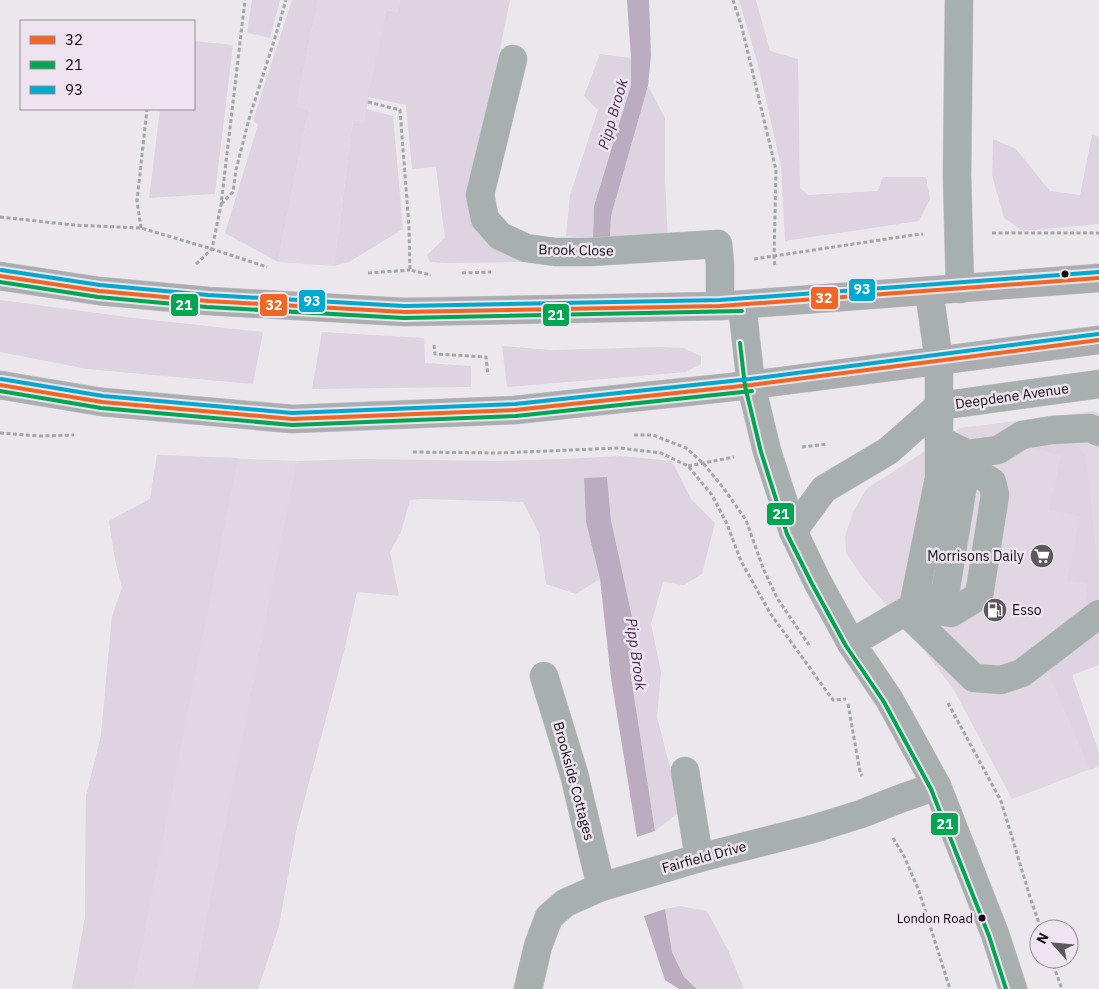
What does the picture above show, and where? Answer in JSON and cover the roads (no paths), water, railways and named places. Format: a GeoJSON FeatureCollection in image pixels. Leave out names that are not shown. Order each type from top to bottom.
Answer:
{"type":"FeatureCollection","features":[{"type":"Feature","properties":{"kind":"highway"},"geometry":{"type":"LineString","coordinates":[[0,276],[99,291],[208,301],[404,312],[731,306],[1099,278]]}},
{"type":"Feature","properties":{"kind":"highway"},"geometry":{"type":"LineString","coordinates":[[0,385],[102,402],[292,419],[514,410],[751,385],[1099,340]]}},
{"type":"Feature","properties":{"kind":"street"},"geometry":{"type":"LineString","coordinates":[[959,0],[957,166],[960,288]]}},
{"type":"Feature","properties":{"kind":"street","name":"Brook Close"},"geometry":{"type":"LineString","coordinates":[[513,59],[480,194],[485,219],[500,236],[526,248],[555,252],[590,252],[718,244],[720,264],[731,306]]}},
{"type":"Feature","properties":{"kind":"street"},"geometry":{"type":"LineString","coordinates":[[910,610],[939,478],[939,361],[929,291]]}},
{"type":"Feature","properties":{"kind":"street"},"geometry":{"type":"LineString","coordinates":[[731,306],[767,451],[793,531],[817,581],[851,643],[889,699],[937,786],[995,934],[1013,989]]}},
{"type":"Feature","properties":{"kind":"street","name":"Deepdene Avenue"},"geometry":{"type":"LineString","coordinates":[[793,531],[824,489],[888,451],[939,406],[1099,384]]}},
{"type":"Feature","properties":{"kind":"street"},"geometry":{"type":"LineString","coordinates":[[939,440],[968,454],[998,450],[1022,435],[1052,430],[1090,428],[1099,432]]}},
{"type":"Feature","properties":{"kind":"street"},"geometry":{"type":"LineString","coordinates":[[851,643],[910,610],[945,594],[963,485],[959,462],[939,440]]}},
{"type":"Feature","properties":{"kind":"street"},"geometry":{"type":"LineString","coordinates":[[910,610],[932,636],[974,678],[1002,680],[1022,673],[1099,614]]}},
{"type":"Feature","properties":{"kind":"street","name":"Brookside Cottages"},"geometry":{"type":"LineString","coordinates":[[544,676],[574,774],[601,887]]}},
{"type":"Feature","properties":{"kind":"street"},"geometry":{"type":"LineString","coordinates":[[685,771],[699,858]]}},
{"type":"Feature","properties":{"kind":"street","name":"Fairfield Drive"},"geometry":{"type":"LineString","coordinates":[[528,989],[538,946],[549,917],[565,903],[601,887],[699,858],[813,829],[937,786]]}},
{"type":"Feature","properties":{"kind":"place","name":"Morrisons Daily"},"geometry":{"type":"Point","coordinates":[1042,556]}},
{"type":"Feature","properties":{"kind":"place","name":"Esso"},"geometry":{"type":"Point","coordinates":[995,610]}},
{"type":"Feature","properties":{"kind":"place","name":"London Road"},"geometry":{"type":"Point","coordinates":[982,918]}},
{"type":"Feature","properties":{"kind":"water label","name":"Pipp Brook"},"geometry":{"type":"Point","coordinates":[613,114]}},
{"type":"Feature","properties":{"kind":"water label","name":"Pipp Brook"},"geometry":{"type":"Point","coordinates":[636,654]}}]}
